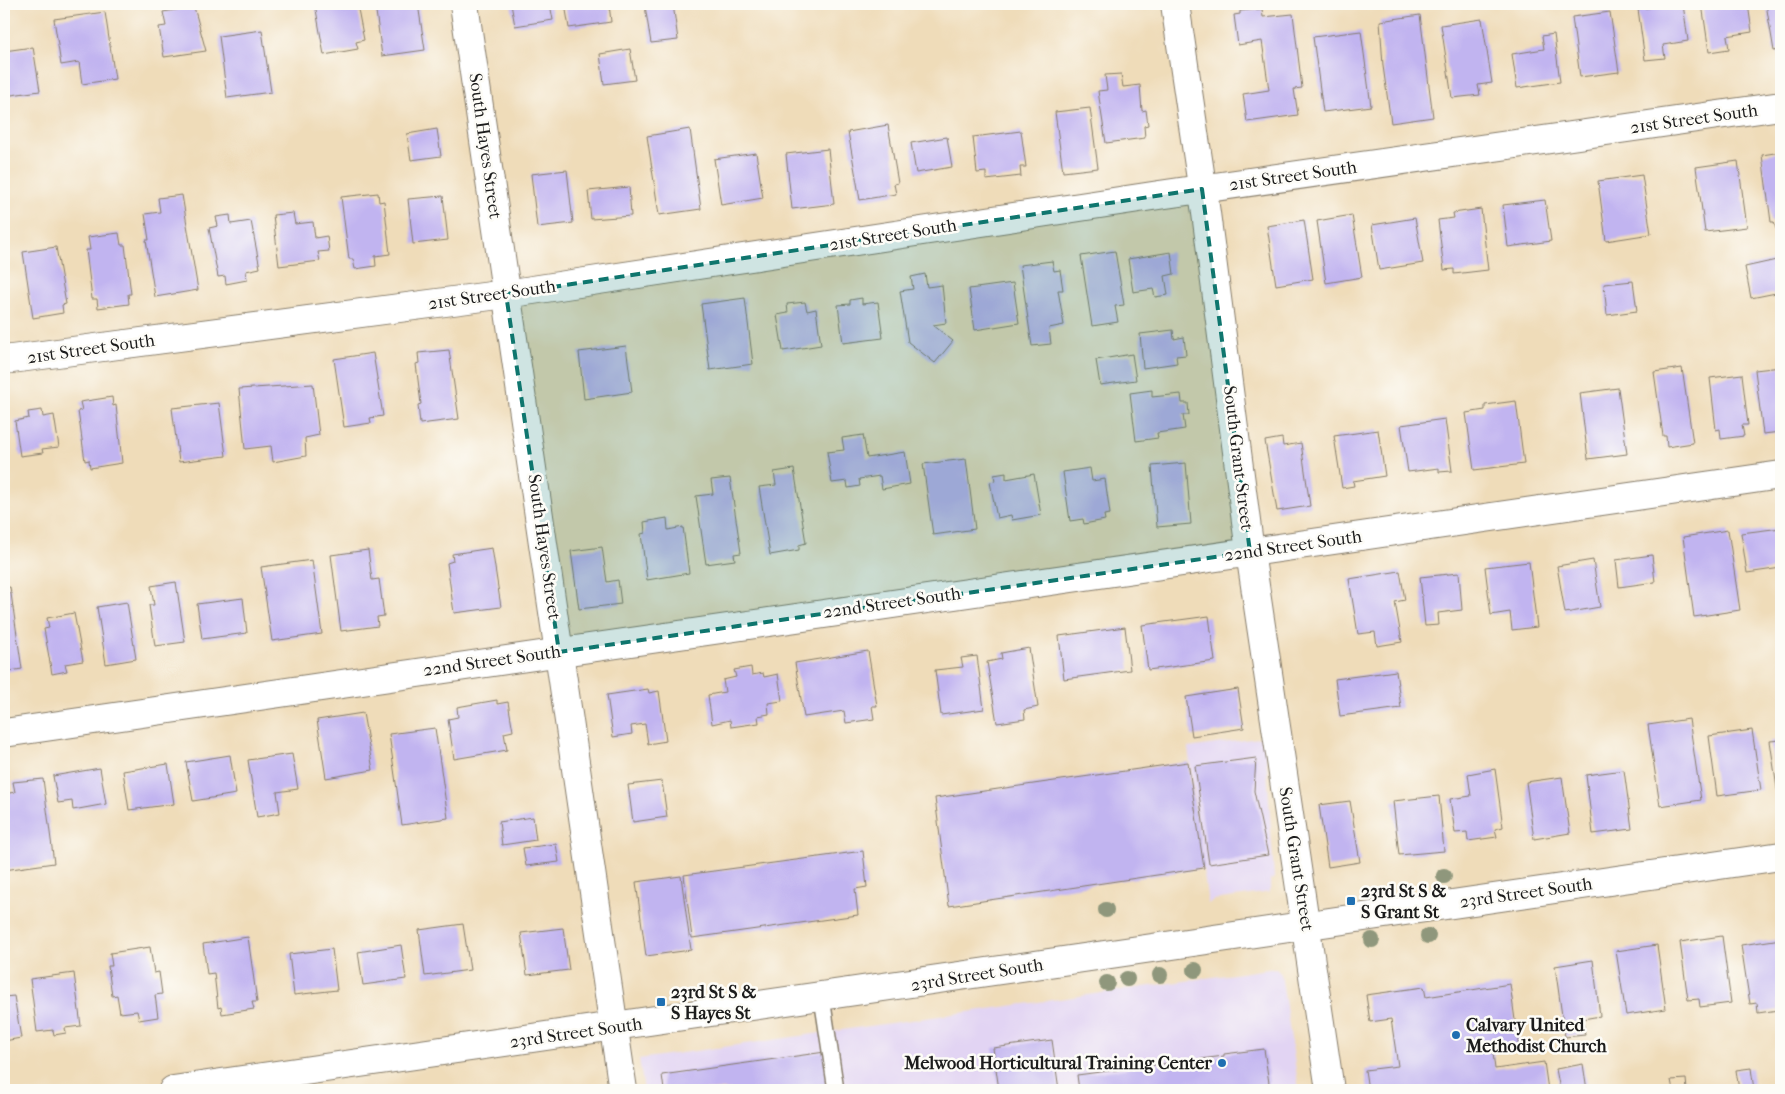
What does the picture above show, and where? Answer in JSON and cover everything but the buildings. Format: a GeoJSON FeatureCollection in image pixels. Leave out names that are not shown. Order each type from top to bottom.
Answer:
{"type":"FeatureCollection","features":[{"type":"Feature","properties":{"kind":"street","name":"South Hayes Street"},"geometry":{"type":"LineString","coordinates":[[464,4],[623,1090]]}},
{"type":"Feature","properties":{"kind":"street","name":"South Grant Street"},"geometry":{"type":"LineString","coordinates":[[1175,4],[1202,189],[1250,552],[1330,1090]]}},
{"type":"Feature","properties":{"kind":"street","name":"21st Street South"},"geometry":{"type":"LineString","coordinates":[[4,360],[506,294],[1202,189],[1781,106]]}},
{"type":"Feature","properties":{"kind":"street","name":"22nd Street South"},"geometry":{"type":"LineString","coordinates":[[4,733],[1781,476]]}},
{"type":"Feature","properties":{"kind":"street","name":"23rd Street South"},"geometry":{"type":"LineString","coordinates":[[173,1090],[822,998],[1306,924],[1781,856]]}},
{"type":"Feature","properties":{"kind":"lane"},"geometry":{"type":"LineString","coordinates":[[822,998],[836,1090]]}},
{"type":"Feature","properties":{"kind":"highlighted area"},"geometry":{"type":"Polygon","coordinates":[[[1202,189],[1250,552],[559,652],[506,294],[1202,189]]]}},
{"type":"Feature","properties":{"kind":"shaded area"},"geometry":{"type":"Polygon","coordinates":[[[1265,737],[1274,879],[1270,880],[1270,892],[1213,900],[1208,904],[1188,748],[1265,737]]]}},
{"type":"Feature","properties":{"kind":"shaded area"},"geometry":{"type":"Polygon","coordinates":[[[1276,968],[1281,974],[1299,1090],[644,1090],[639,1059],[1276,968]]]}},
{"type":"Feature","properties":{"kind":"place","name":"23rd St S & S Grant St"},"geometry":{"type":"Point","coordinates":[1351,901]}},
{"type":"Feature","properties":{"kind":"place","name":"23rd St S & S Hayes St"},"geometry":{"type":"Point","coordinates":[661,1002]}},
{"type":"Feature","properties":{"kind":"place","name":"Calvary United Methodist Church"},"geometry":{"type":"Point","coordinates":[1456,1035]}},
{"type":"Feature","properties":{"kind":"place","name":"Melwood Horticultural Training Center"},"geometry":{"type":"Point","coordinates":[1222,1063]}}]}
